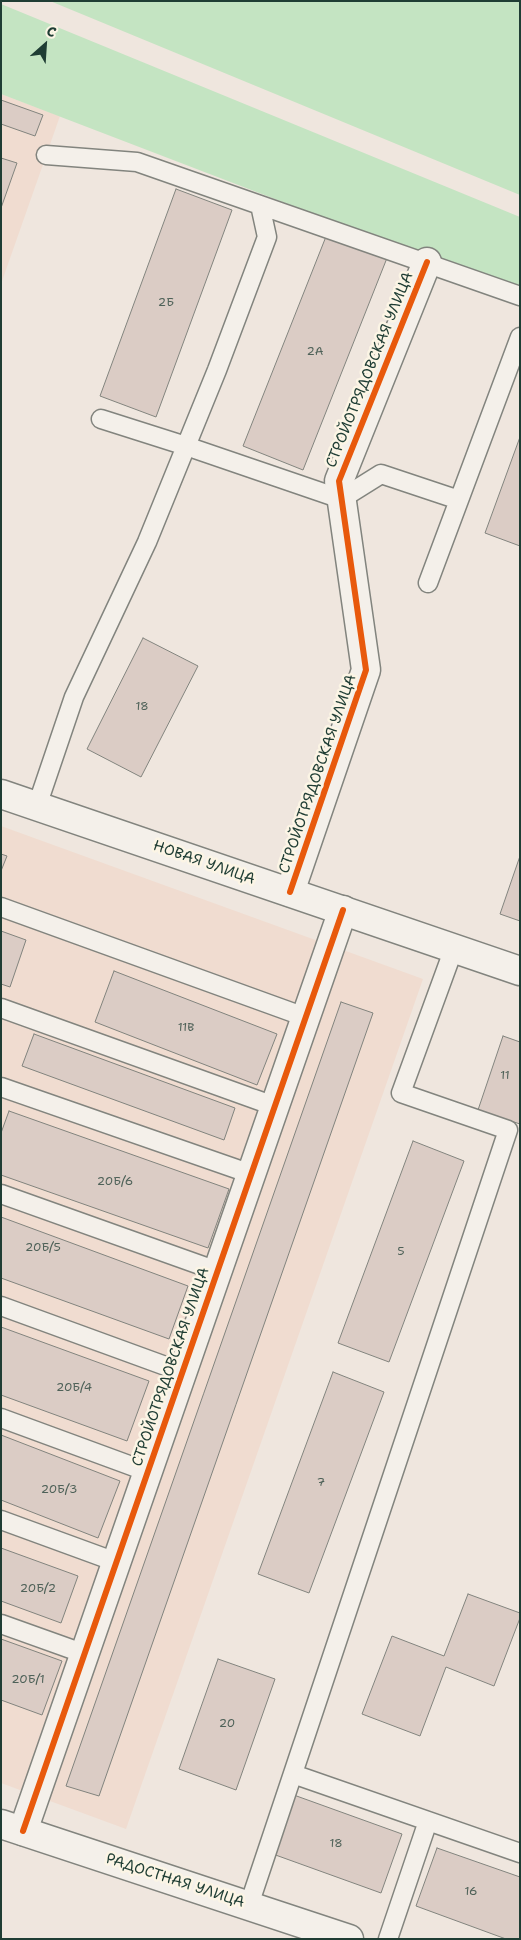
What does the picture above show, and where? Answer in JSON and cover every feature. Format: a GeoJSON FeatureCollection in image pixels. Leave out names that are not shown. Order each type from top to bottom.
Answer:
{"type":"FeatureCollection","features":[{"type":"Feature","properties":{"kind":"street","name":"СТРОЙОТРЯДОВСКАЯ УЛИЦА"},"geometry":{"type":"LineString","coordinates":[[290,892],[366,670],[339,481],[427,262]]}},
{"type":"Feature","properties":{"kind":"street","name":"НОВАЯ УЛИЦА"},"geometry":{"type":"LineString","coordinates":[[1,794],[520,971]]}},
{"type":"Feature","properties":{"kind":"street","name":"СТРОЙОТРЯДОВСКАЯ УЛИЦА"},"geometry":{"type":"LineString","coordinates":[[12,1828],[85,1654],[342,910]]}},
{"type":"Feature","properties":{"kind":"street","name":"РАДОСТНАЯ УЛИЦА"},"geometry":{"type":"LineString","coordinates":[[12,1828],[349,1939]]}},
{"type":"Feature","properties":{"kind":"lane"},"geometry":{"type":"LineString","coordinates":[[46,155],[137,162],[520,296]]}},
{"type":"Feature","properties":{"kind":"lane"},"geometry":{"type":"LineString","coordinates":[[36,806],[74,697],[147,542],[267,237],[260,205]]}},
{"type":"Feature","properties":{"kind":"lane"},"geometry":{"type":"LineString","coordinates":[[428,583],[520,338]]}},
{"type":"Feature","properties":{"kind":"lane"},"geometry":{"type":"LineString","coordinates":[[101,419],[341,499],[381,474],[459,500]]}},
{"type":"Feature","properties":{"kind":"lane"},"geometry":{"type":"LineString","coordinates":[[1,907],[305,1017]]}},
{"type":"Feature","properties":{"kind":"lane"},"geometry":{"type":"LineString","coordinates":[[249,1905],[514,1132],[401,1093],[454,948]]}},
{"type":"Feature","properties":{"kind":"lane"},"geometry":{"type":"LineString","coordinates":[[1,1008],[274,1106]]}},
{"type":"Feature","properties":{"kind":"lane"},"geometry":{"type":"LineString","coordinates":[[1,1087],[251,1174]]}},
{"type":"Feature","properties":{"kind":"lane"},"geometry":{"type":"LineString","coordinates":[[1,1194],[217,1271]]}},
{"type":"Feature","properties":{"kind":"lane"},"geometry":{"type":"LineString","coordinates":[[1,1306],[182,1372]]}},
{"type":"Feature","properties":{"kind":"lane"},"geometry":{"type":"LineString","coordinates":[[1,1418],[148,1472]]}},
{"type":"Feature","properties":{"kind":"lane"},"geometry":{"type":"LineString","coordinates":[[1,1520],[116,1562]]}},
{"type":"Feature","properties":{"kind":"lane"},"geometry":{"type":"LineString","coordinates":[[1,1624],[85,1654]]}},
{"type":"Feature","properties":{"kind":"lane"},"geometry":{"type":"LineString","coordinates":[[293,1774],[520,1853]]}},
{"type":"Feature","properties":{"kind":"lane"},"geometry":{"type":"LineString","coordinates":[[388,1939],[428,1821]]}},
{"type":"Feature","properties":{"kind":"shaded area"},"geometry":{"type":"Polygon","coordinates":[[[1,94],[60,116],[1,284],[1,94]]]}},
{"type":"Feature","properties":{"kind":"shaded area"},"geometry":{"type":"Polygon","coordinates":[[[1,826],[423,979],[126,1829],[1,1783],[1,826]]]}},
{"type":"Feature","properties":{"kind":"green space"},"geometry":{"type":"Polygon","coordinates":[[[50,1],[520,1],[520,195],[50,1]]]}},
{"type":"Feature","properties":{"kind":"green space"},"geometry":{"type":"Polygon","coordinates":[[[1,4],[520,217],[520,293],[1,94],[1,4]]]}},
{"type":"Feature","properties":{"kind":"building"},"geometry":{"type":"Polygon","coordinates":[[[1,100],[43,115],[35,136],[1,124],[1,100]]]}},
{"type":"Feature","properties":{"kind":"building"},"geometry":{"type":"Polygon","coordinates":[[[1,158],[17,163],[1,208],[1,158]]]}},
{"type":"Feature","properties":{"kind":"building"},"geometry":{"type":"Polygon","coordinates":[[[176,189],[232,210],[156,417],[100,396],[176,189]]]}},
{"type":"Feature","properties":{"kind":"building"},"geometry":{"type":"Polygon","coordinates":[[[327,234],[387,258],[303,470],[243,446],[327,234]]]}},
{"type":"Feature","properties":{"kind":"building"},"geometry":{"type":"Polygon","coordinates":[[[520,437],[520,546],[485,533],[520,437]]]}},
{"type":"Feature","properties":{"kind":"building"},"geometry":{"type":"Polygon","coordinates":[[[143,638],[198,666],[141,777],[87,749],[143,638]]]}},
{"type":"Feature","properties":{"kind":"building"},"geometry":{"type":"Polygon","coordinates":[[[1,854],[7,856],[1,871],[1,854]]]}},
{"type":"Feature","properties":{"kind":"building"},"geometry":{"type":"Polygon","coordinates":[[[520,856],[520,921],[500,914],[520,856]]]}},
{"type":"Feature","properties":{"kind":"building"},"geometry":{"type":"Polygon","coordinates":[[[1,931],[26,940],[10,987],[1,984],[1,931]]]}},
{"type":"Feature","properties":{"kind":"building"},"geometry":{"type":"Polygon","coordinates":[[[114,971],[277,1034],[257,1085],[95,1022],[114,971]]]}},
{"type":"Feature","properties":{"kind":"building"},"geometry":{"type":"Polygon","coordinates":[[[341,1002],[373,1013],[99,1796],[66,1786],[341,1002]]]}},
{"type":"Feature","properties":{"kind":"building"},"geometry":{"type":"Polygon","coordinates":[[[34,1034],[235,1108],[224,1140],[22,1066],[34,1034]]]}},
{"type":"Feature","properties":{"kind":"building"},"geometry":{"type":"Polygon","coordinates":[[[503,1036],[520,1042],[520,1124],[478,1110],[503,1036]]]}},
{"type":"Feature","properties":{"kind":"building"},"geometry":{"type":"Polygon","coordinates":[[[9,1111],[229,1189],[208,1248],[1,1175],[1,1133],[9,1111]]]}},
{"type":"Feature","properties":{"kind":"building"},"geometry":{"type":"Polygon","coordinates":[[[413,1141],[464,1161],[389,1362],[338,1343],[413,1141]]]}},
{"type":"Feature","properties":{"kind":"building"},"geometry":{"type":"Polygon","coordinates":[[[1,1217],[188,1286],[169,1339],[1,1278],[1,1217]]]}},
{"type":"Feature","properties":{"kind":"building"},"geometry":{"type":"Polygon","coordinates":[[[1,1327],[149,1381],[127,1441],[1,1395],[1,1327]]]}},
{"type":"Feature","properties":{"kind":"building"},"geometry":{"type":"Polygon","coordinates":[[[333,1372],[384,1392],[309,1593],[258,1574],[333,1372]]]}},
{"type":"Feature","properties":{"kind":"building"},"geometry":{"type":"Polygon","coordinates":[[[1,1435],[120,1481],[98,1538],[1,1500],[1,1435]]]}},
{"type":"Feature","properties":{"kind":"building"},"geometry":{"type":"Polygon","coordinates":[[[1,1548],[78,1576],[61,1623],[1,1601],[1,1548]]]}},
{"type":"Feature","properties":{"kind":"building"},"geometry":{"type":"Polygon","coordinates":[[[468,1594],[520,1613],[520,1618],[494,1686],[446,1667],[420,1736],[362,1714],[392,1636],[444,1656],[468,1594]]]}},
{"type":"Feature","properties":{"kind":"building"},"geometry":{"type":"Polygon","coordinates":[[[1,1639],[62,1661],[42,1715],[1,1700],[1,1639]]]}},
{"type":"Feature","properties":{"kind":"building"},"geometry":{"type":"Polygon","coordinates":[[[218,1659],[275,1679],[236,1790],[179,1769],[218,1659]]]}},
{"type":"Feature","properties":{"kind":"building"},"geometry":{"type":"Polygon","coordinates":[[[291,1794],[402,1834],[381,1893],[270,1853],[291,1794]]]}},
{"type":"Feature","properties":{"kind":"building"},"geometry":{"type":"Polygon","coordinates":[[[437,1848],[520,1877],[520,1939],[506,1939],[416,1906],[437,1848]]]}},
{"type":"Feature","properties":{"kind":"cycle path"},"geometry":{"type":"LineString","coordinates":[[290,892],[366,670],[339,481],[427,262]]}},
{"type":"Feature","properties":{"kind":"cycle path"},"geometry":{"type":"LineString","coordinates":[[23,1831],[343,910]]}}]}
